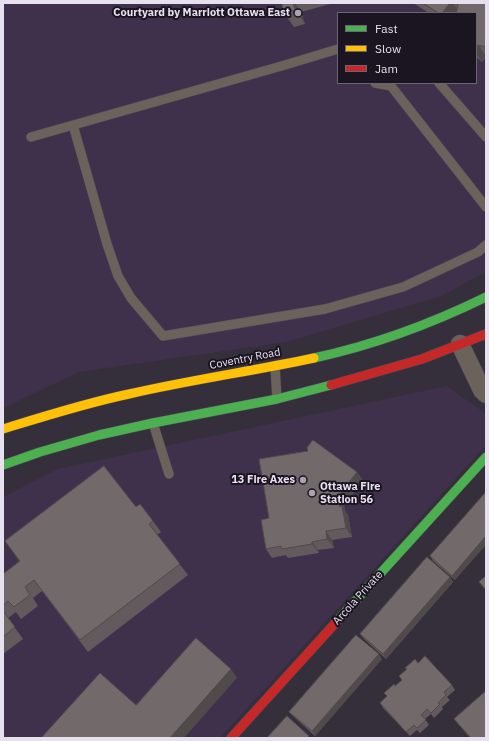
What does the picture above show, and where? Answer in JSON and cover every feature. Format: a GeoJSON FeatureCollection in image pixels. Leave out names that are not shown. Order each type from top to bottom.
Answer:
{"type":"FeatureCollection","features":[{"type":"Feature","properties":{"kind":"main road","name":"Coventry Road"},"geometry":{"type":"LineString","coordinates":[[3,429],[62,410],[144,390],[275,366],[337,352],[390,337],[445,316],[486,297]]}},
{"type":"Feature","properties":{"kind":"main road"},"geometry":{"type":"LineString","coordinates":[[3,465],[40,452],[99,435],[277,399],[364,376],[422,359],[486,334]]}},
{"type":"Feature","properties":{"kind":"main road","name":"Arcola Private"},"geometry":{"type":"LineString","coordinates":[[231,738],[486,457]]}},
{"type":"Feature","properties":{"kind":"street"},"geometry":{"type":"LineString","coordinates":[[460,344],[482,390],[486,394]]}},
{"type":"Feature","properties":{"kind":"lane"},"geometry":{"type":"LineString","coordinates":[[31,137],[337,49]]}},
{"type":"Feature","properties":{"kind":"lane"},"geometry":{"type":"LineString","coordinates":[[381,84],[391,86],[486,207]]}},
{"type":"Feature","properties":{"kind":"lane"},"geometry":{"type":"LineString","coordinates":[[440,84],[486,135]]}},
{"type":"Feature","properties":{"kind":"lane"},"geometry":{"type":"LineString","coordinates":[[73,125],[107,244],[118,276],[131,298],[163,336],[325,309],[403,287],[478,252],[486,245]]}},
{"type":"Feature","properties":{"kind":"lane"},"geometry":{"type":"LineString","coordinates":[[275,366],[277,399]]}},
{"type":"Feature","properties":{"kind":"lane"},"geometry":{"type":"LineString","coordinates":[[153,423],[169,474]]}},
{"type":"Feature","properties":{"kind":"shaded area"},"geometry":{"type":"Polygon","coordinates":[[[3,3],[486,3],[486,272],[441,296],[286,342],[79,372],[3,408],[3,3]]]}},
{"type":"Feature","properties":{"kind":"shaded area"},"geometry":{"type":"Polygon","coordinates":[[[447,386],[486,414],[486,445],[220,738],[3,738],[3,497],[58,469],[447,386]]]}},
{"type":"Feature","properties":{"kind":"building"},"geometry":{"type":"Polygon","coordinates":[[[282,3],[293,3],[295,10],[284,13],[282,3]]]}},
{"type":"Feature","properties":{"kind":"building"},"geometry":{"type":"Polygon","coordinates":[[[423,3],[450,3],[443,12],[437,12],[423,3]]]}},
{"type":"Feature","properties":{"kind":"building"},"geometry":{"type":"Polygon","coordinates":[[[455,3],[486,3],[486,47],[477,46],[477,12],[456,12],[458,5],[455,3]]]}},
{"type":"Feature","properties":{"kind":"building","name":"Ottawa Fire Station 56"},"geometry":{"type":"Polygon","coordinates":[[[313,440],[357,472],[338,497],[340,507],[342,506],[346,528],[326,531],[327,539],[312,542],[312,544],[282,549],[281,546],[266,549],[261,520],[269,518],[259,459],[308,451],[307,448],[313,440]]]}},
{"type":"Feature","properties":{"kind":"building"},"geometry":{"type":"Polygon","coordinates":[[[104,466],[136,507],[140,504],[153,521],[149,524],[180,564],[80,640],[34,580],[25,587],[30,595],[14,607],[8,601],[3,605],[3,574],[20,561],[5,541],[104,466]]]}},
{"type":"Feature","properties":{"kind":"building"},"geometry":{"type":"Polygon","coordinates":[[[486,492],[486,536],[452,576],[430,556],[486,492]]]}},
{"type":"Feature","properties":{"kind":"building"},"geometry":{"type":"Polygon","coordinates":[[[427,557],[450,577],[383,654],[360,634],[427,557]]]}},
{"type":"Feature","properties":{"kind":"building"},"geometry":{"type":"Polygon","coordinates":[[[486,576],[486,590],[479,582],[486,576]]]}},
{"type":"Feature","properties":{"kind":"building"},"geometry":{"type":"Polygon","coordinates":[[[3,611],[15,627],[3,637],[3,611]]]}},
{"type":"Feature","properties":{"kind":"building"},"geometry":{"type":"Polygon","coordinates":[[[356,635],[379,654],[312,731],[289,712],[356,635]]]}},
{"type":"Feature","properties":{"kind":"building"},"geometry":{"type":"Polygon","coordinates":[[[196,638],[231,669],[170,738],[41,738],[100,673],[136,705],[196,638]]]}},
{"type":"Feature","properties":{"kind":"building"},"geometry":{"type":"Polygon","coordinates":[[[425,656],[452,685],[444,692],[446,695],[431,713],[427,709],[421,715],[426,720],[417,728],[414,725],[406,732],[380,703],[387,696],[384,693],[394,684],[395,686],[402,680],[399,676],[407,669],[405,668],[415,659],[418,663],[425,656]]]}},
{"type":"Feature","properties":{"kind":"building"},"geometry":{"type":"Polygon","coordinates":[[[486,691],[486,738],[471,738],[454,719],[486,691]]]}},
{"type":"Feature","properties":{"kind":"building"},"geometry":{"type":"Polygon","coordinates":[[[287,716],[309,736],[307,738],[267,738],[287,716]]]}},
{"type":"Feature","properties":{"kind":"traffic: fast"},"geometry":{"type":"LineString","coordinates":[[314,358],[358,347],[402,333],[486,297]]}},
{"type":"Feature","properties":{"kind":"traffic: fast"},"geometry":{"type":"LineString","coordinates":[[3,465],[40,452],[99,435],[277,399],[331,385]]}},
{"type":"Feature","properties":{"kind":"traffic: fast"},"geometry":{"type":"LineString","coordinates":[[339,619],[486,457]]}},
{"type":"Feature","properties":{"kind":"traffic: slow"},"geometry":{"type":"LineString","coordinates":[[3,429],[113,398],[175,384],[314,358]]}},
{"type":"Feature","properties":{"kind":"traffic: jam"},"geometry":{"type":"LineString","coordinates":[[331,385],[422,359],[486,334]]}},
{"type":"Feature","properties":{"kind":"traffic: jam"},"geometry":{"type":"LineString","coordinates":[[231,738],[339,619]]}},
{"type":"Feature","properties":{"kind":"place","name":"Courtyard by Marriott Ottawa East"},"geometry":{"type":"Point","coordinates":[298,13]}},
{"type":"Feature","properties":{"kind":"place","name":"13 Fire Axes"},"geometry":{"type":"Point","coordinates":[303,480]}},
{"type":"Feature","properties":{"kind":"place","name":"Ottawa Fire Station 56"},"geometry":{"type":"Point","coordinates":[312,493]}}]}
